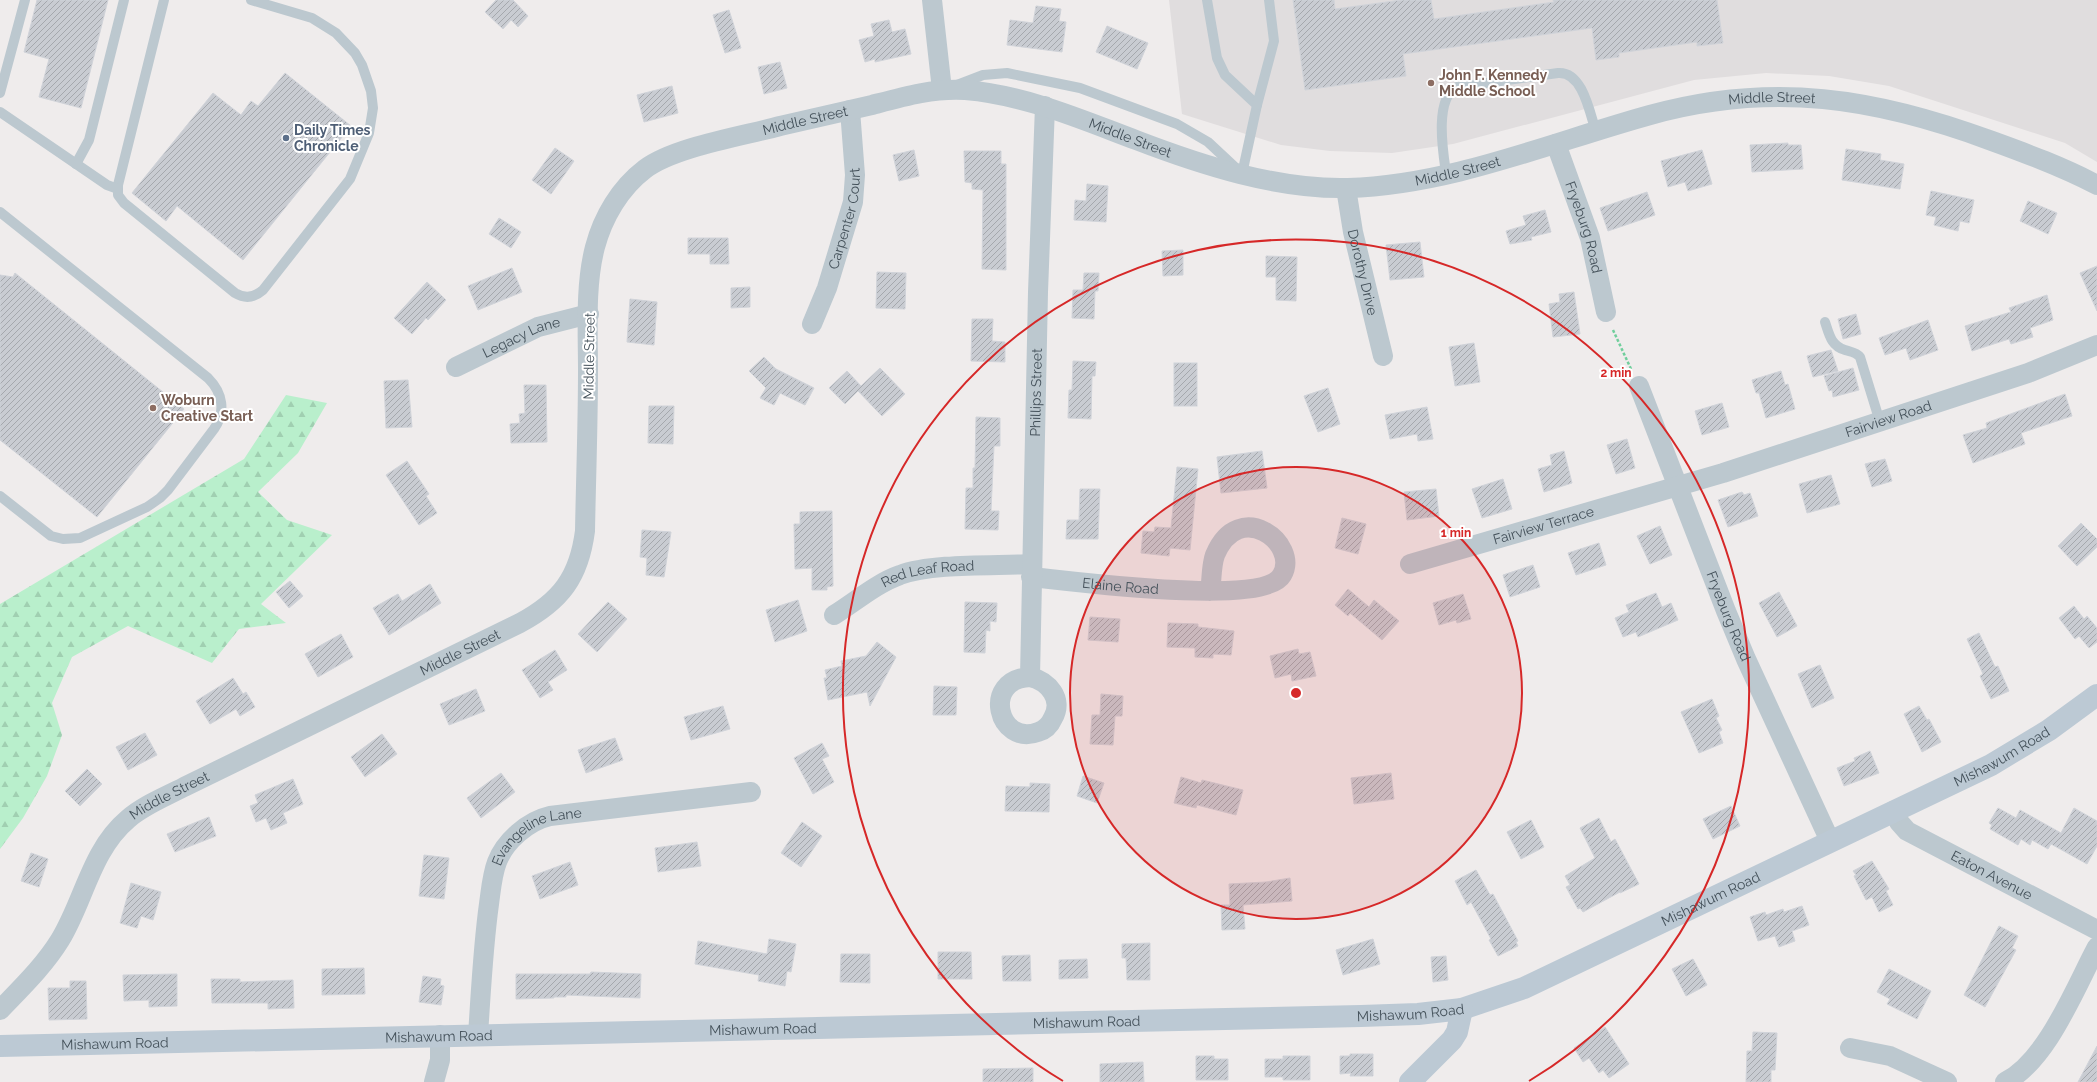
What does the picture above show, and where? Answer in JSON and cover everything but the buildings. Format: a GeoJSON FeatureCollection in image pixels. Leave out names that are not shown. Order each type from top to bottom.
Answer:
{"type":"FeatureCollection","features":[{"type":"Feature","properties":{"kind":"main road","name":"Mishawum Road"},"geometry":{"type":"LineString","coordinates":[[0,1046],[440,1035],[1361,1016],[1418,1014],[1462,1009],[1524,988],[2011,755],[2050,730],[2097,695]]}},
{"type":"Feature","properties":{"kind":"main road"},"geometry":{"type":"LineString","coordinates":[[1410,1082],[1452,1040],[1457,1032],[1462,1009]]}},
{"type":"Feature","properties":{"kind":"street"},"geometry":{"type":"LineString","coordinates":[[932,0],[942,90]]}},
{"type":"Feature","properties":{"kind":"street","name":"Middle Street"},"geometry":{"type":"LineString","coordinates":[[0,1010],[56,947],[67,927],[106,843],[121,825],[135,813],[184,787],[520,623],[544,609],[560,594],[572,578],[579,562],[585,531],[591,269],[599,235],[619,196],[643,170],[664,158],[850,110],[942,90],[989,93],[1045,106],[1176,154],[1242,174],[1314,186],[1346,188],[1400,184],[1556,144],[1646,116],[1709,102],[1762,97],[1821,98],[1898,110],[1928,119],[2045,160],[2097,185]]}},
{"type":"Feature","properties":{"kind":"street","name":"Phillips Street"},"geometry":{"type":"LineString","coordinates":[[1030,677],[1031,571],[1038,292],[1045,106]]}},
{"type":"Feature","properties":{"kind":"street","name":"Carpenter Court"},"geometry":{"type":"LineString","coordinates":[[812,324],[827,288],[853,202],[855,175],[850,110]]}},
{"type":"Feature","properties":{"kind":"street","name":"Fryeburg Road"},"geometry":{"type":"LineString","coordinates":[[1556,144],[1590,238],[1606,312]]}},
{"type":"Feature","properties":{"kind":"street","name":"Dorothy Drive"},"geometry":{"type":"LineString","coordinates":[[1346,188],[1353,232],[1383,356]]}},
{"type":"Feature","properties":{"kind":"street","name":"Legacy Lane"},"geometry":{"type":"LineString","coordinates":[[456,367],[538,327],[589,314]]}},
{"type":"Feature","properties":{"kind":"street","name":"Fairview Road"},"geometry":{"type":"LineString","coordinates":[[1678,487],[2028,373],[2097,345]]}},
{"type":"Feature","properties":{"kind":"street","name":"Fryeburg Road"},"geometry":{"type":"LineString","coordinates":[[1639,386],[1746,659],[1830,841]]}},
{"type":"Feature","properties":{"kind":"street","name":"Fairview Terrace"},"geometry":{"type":"LineString","coordinates":[[1410,564],[1678,487]]}},
{"type":"Feature","properties":{"kind":"street","name":"Red Leaf Road"},"geometry":{"type":"LineString","coordinates":[[834,615],[891,578],[904,573],[934,568],[1031,571]]}},
{"type":"Feature","properties":{"kind":"street","name":"Elaine Road"},"geometry":{"type":"LineString","coordinates":[[1031,571],[1143,588],[1210,591]]}},
{"type":"Feature","properties":{"kind":"street","name":"Evangeline Lane"},"geometry":{"type":"LineString","coordinates":[[478,1035],[486,925],[494,870],[504,849],[518,834],[535,821],[550,816],[751,792]]}},
{"type":"Feature","properties":{"kind":"street","name":"Eaton Avenue"},"geometry":{"type":"LineString","coordinates":[[1893,811],[1899,822],[1907,830],[2097,930]]}},
{"type":"Feature","properties":{"kind":"street"},"geometry":{"type":"LineString","coordinates":[[2005,1082],[2024,1069],[2044,1046],[2097,947]]}},
{"type":"Feature","properties":{"kind":"street"},"geometry":{"type":"LineString","coordinates":[[434,1082],[440,1060],[440,1035]]}},
{"type":"Feature","properties":{"kind":"street"},"geometry":{"type":"LineString","coordinates":[[1850,1048],[1890,1056],[1947,1082]]}},
{"type":"Feature","properties":{"kind":"lane"},"geometry":{"type":"LineString","coordinates":[[0,93],[25,0]]}},
{"type":"Feature","properties":{"kind":"lane"},"geometry":{"type":"LineString","coordinates":[[76,164],[89,140],[124,0]]}},
{"type":"Feature","properties":{"kind":"lane"},"geometry":{"type":"LineString","coordinates":[[164,0],[118,188],[120,198],[124,203],[235,293],[250,297],[263,290],[350,179],[372,120],[372,95],[362,65],[346,42],[324,25],[299,14],[251,0]]}},
{"type":"Feature","properties":{"kind":"lane"},"geometry":{"type":"LineString","coordinates":[[1207,0],[1217,58],[1225,75],[1257,105]]}},
{"type":"Feature","properties":{"kind":"lane"},"geometry":{"type":"LineString","coordinates":[[1242,174],[1257,105],[1274,41],[1269,0]]}},
{"type":"Feature","properties":{"kind":"lane"},"geometry":{"type":"LineString","coordinates":[[942,90],[983,76],[1007,72],[1080,88],[1166,119],[1187,130],[1208,142],[1242,174]]}},
{"type":"Feature","properties":{"kind":"lane"},"geometry":{"type":"LineString","coordinates":[[1446,173],[1442,145],[1444,104],[1449,92],[1461,85],[1568,73],[1575,78],[1580,86],[1596,132]]}},
{"type":"Feature","properties":{"kind":"lane"},"geometry":{"type":"LineString","coordinates":[[0,112],[107,185],[118,188]]}},
{"type":"Feature","properties":{"kind":"lane"},"geometry":{"type":"LineString","coordinates":[[0,212],[208,378],[218,392],[222,408],[220,419],[214,429],[165,494],[146,507],[86,535],[69,540],[51,536],[0,496]]}},
{"type":"Feature","properties":{"kind":"lane"},"geometry":{"type":"LineString","coordinates":[[1825,322],[1833,343],[1839,348],[1853,352],[1860,357],[1880,422]]}},
{"type":"Feature","properties":{"kind":"path"},"geometry":{"type":"LineString","coordinates":[[1606,312],[1639,386]]}},
{"type":"Feature","properties":{"kind":"shaded area","name":"John F. Kennedy Middle School"},"geometry":{"type":"Polygon","coordinates":[[[1169,0],[2097,0],[2097,162],[2065,143],[1889,86],[1829,76],[1766,73],[1694,80],[1453,144],[1392,153],[1330,151],[1281,145],[1182,114],[1169,0]]]}},
{"type":"Feature","properties":{"kind":"green space"},"geometry":{"type":"Polygon","coordinates":[[[286,395],[327,403],[298,453],[258,492],[287,520],[332,535],[261,604],[286,623],[239,629],[212,663],[128,626],[72,657],[52,703],[62,735],[47,776],[23,818],[0,849],[0,604],[244,459],[286,395]]]}},
{"type":"Feature","properties":{"kind":"place","name":"John F. Kennedy Middle School"},"geometry":{"type":"Point","coordinates":[1431,83]}},
{"type":"Feature","properties":{"kind":"place","name":"Daily Times Chronicle"},"geometry":{"type":"Point","coordinates":[286,138]}},
{"type":"Feature","properties":{"kind":"place","name":"Woburn Creative Start"},"geometry":{"type":"Point","coordinates":[153,408]}}]}
